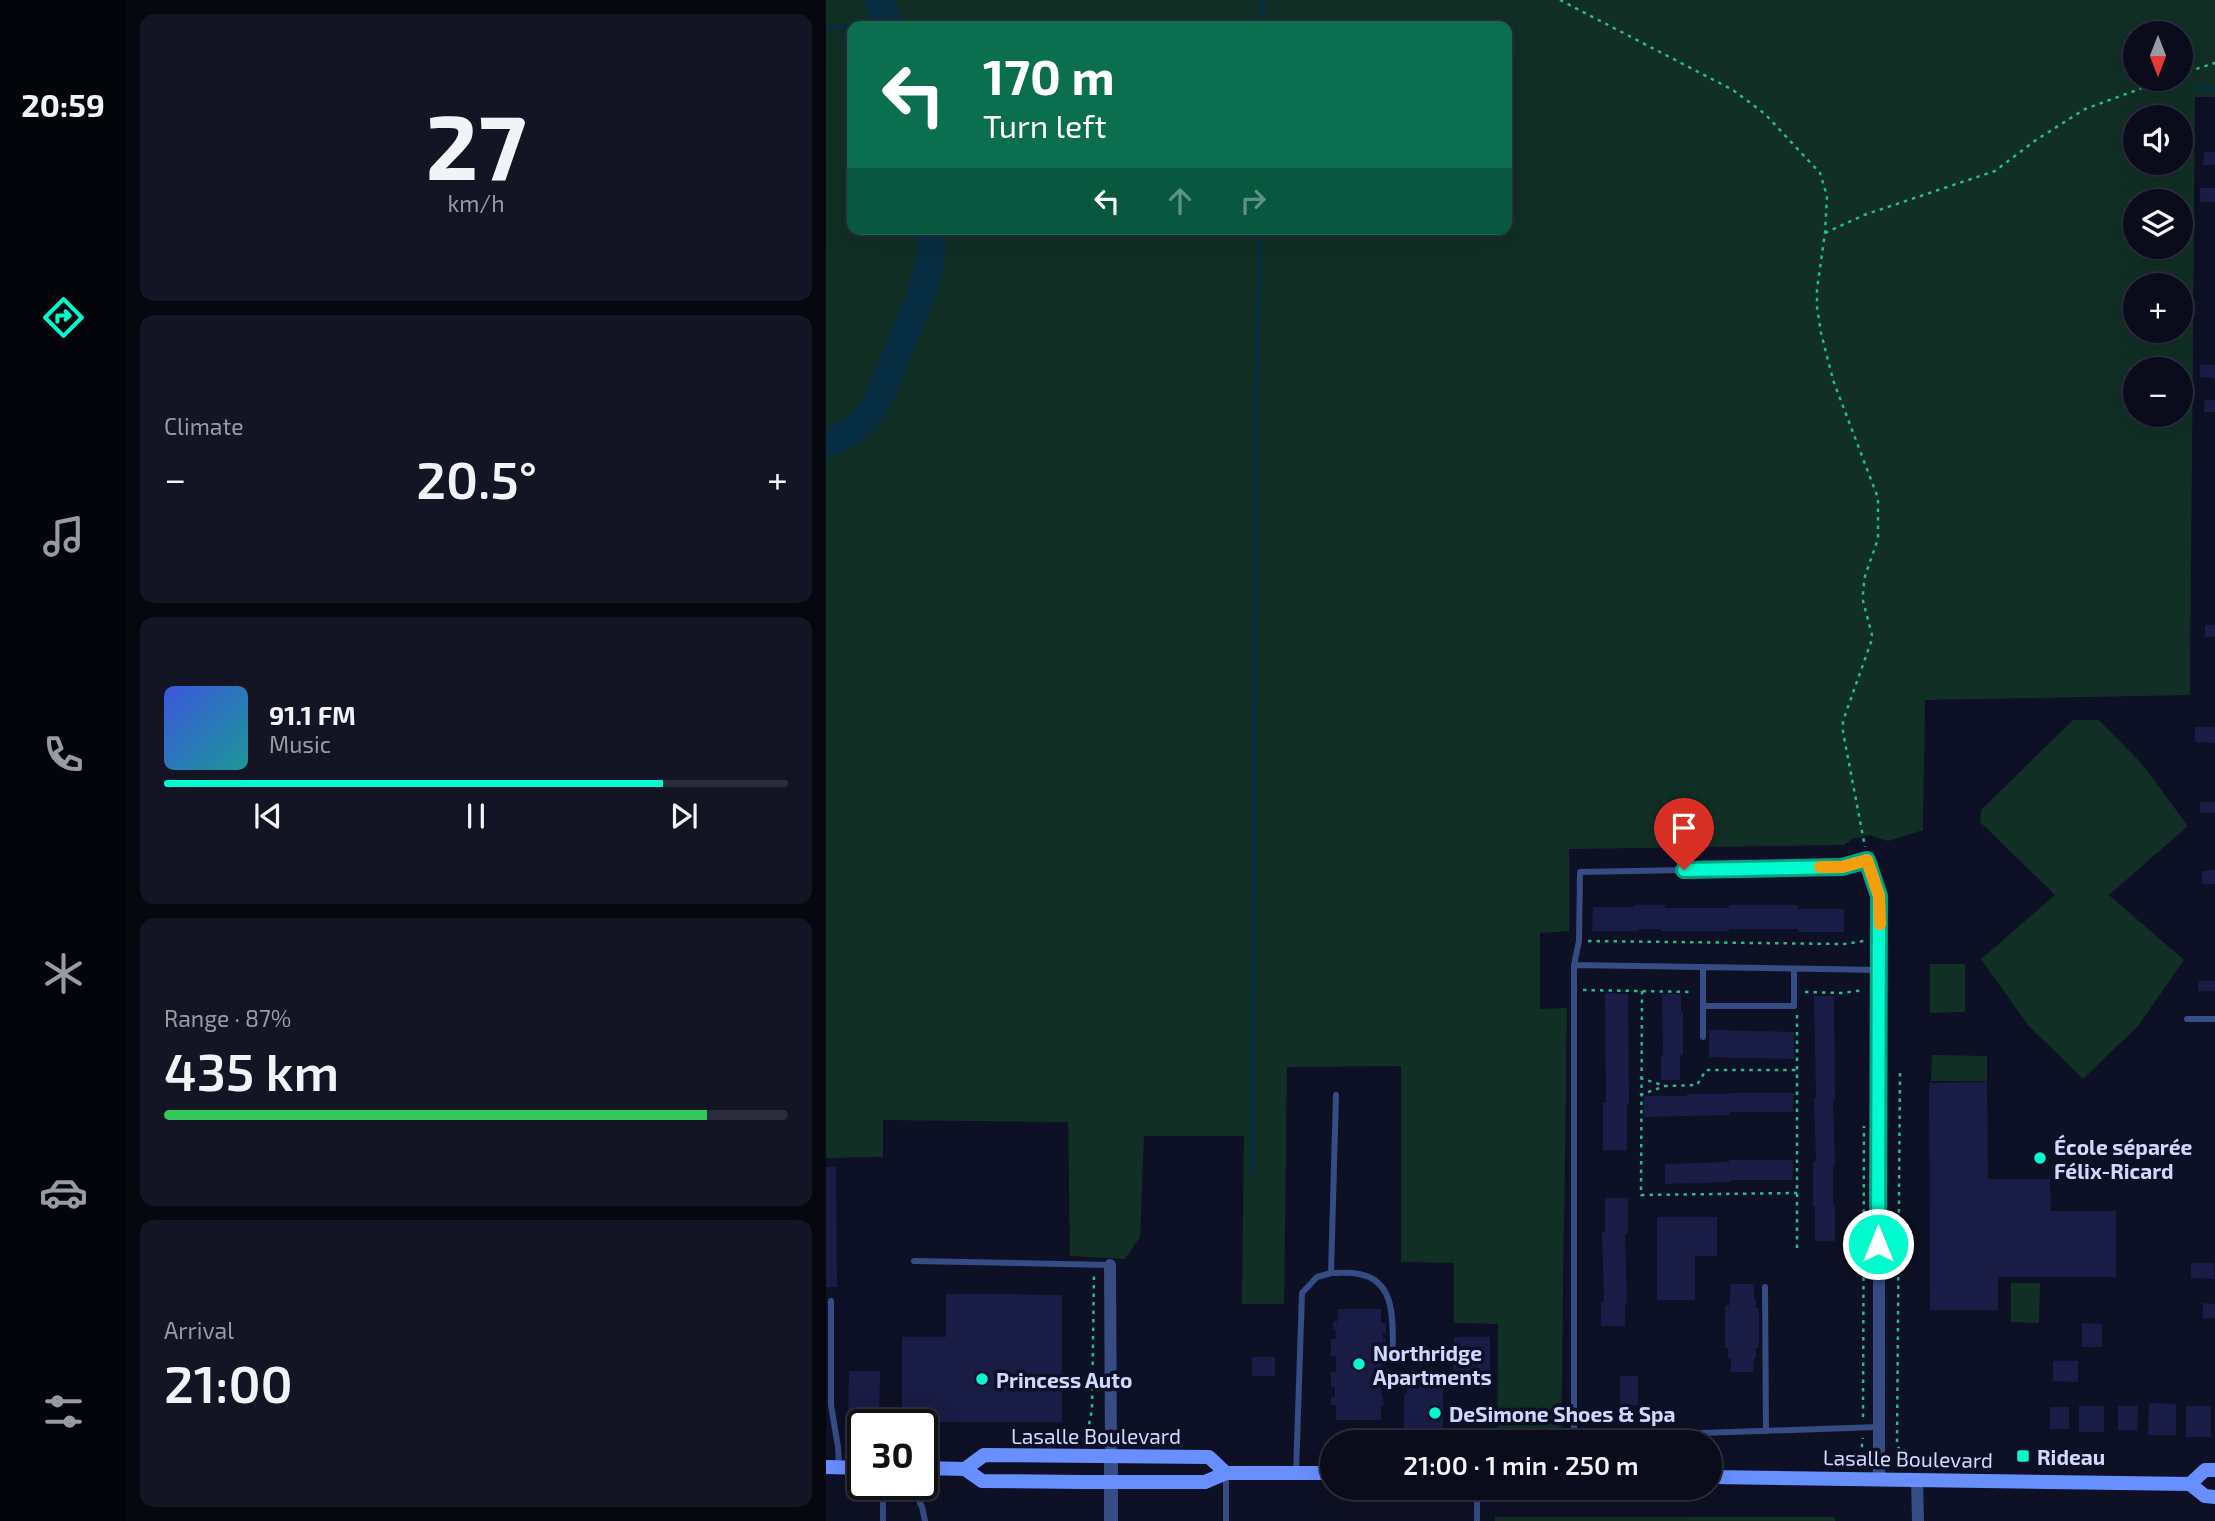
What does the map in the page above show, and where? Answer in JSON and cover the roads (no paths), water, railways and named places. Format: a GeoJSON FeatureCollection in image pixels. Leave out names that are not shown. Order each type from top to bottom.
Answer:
{"type":"FeatureCollection","features":[{"type":"Feature","properties":{"kind":"main road","name":"Lasalle Boulevard"},"geometry":{"type":"LineString","coordinates":[[965,1469],[984,1455],[1111,1455],[1209,1457],[1226,1473]]}},
{"type":"Feature","properties":{"kind":"main road","name":"Lasalle Boulevard"},"geometry":{"type":"LineString","coordinates":[[938,1468],[965,1469],[982,1481],[1111,1483],[1205,1482],[1226,1473],[1320,1473]]}},
{"type":"Feature","properties":{"kind":"main road"},"geometry":{"type":"LineString","coordinates":[[2190,1484],[2205,1470],[2215,1470]]}},
{"type":"Feature","properties":{"kind":"main road","name":"Lasalle Boulevard"},"geometry":{"type":"LineString","coordinates":[[1722,1477],[2190,1484],[2206,1496],[2215,1497]]}},
{"type":"Feature","properties":{"kind":"street"},"geometry":{"type":"LineString","coordinates":[[1867,860],[1879,896],[1879,1479]]}},
{"type":"Feature","properties":{"kind":"street"},"geometry":{"type":"LineString","coordinates":[[1110,1265],[1111,1521]]}},
{"type":"Feature","properties":{"kind":"street"},"geometry":{"type":"LineString","coordinates":[[1917,1479],[1917,1521]]}},
{"type":"Feature","properties":{"kind":"lane"},"geometry":{"type":"LineString","coordinates":[[1574,1430],[1573,989],[1579,941],[1580,873],[1842,867],[1867,860]]}},
{"type":"Feature","properties":{"kind":"lane"},"geometry":{"type":"LineString","coordinates":[[1574,965],[1880,970]]}},
{"type":"Feature","properties":{"kind":"lane"},"geometry":{"type":"LineString","coordinates":[[1703,967],[1703,1037]]}},
{"type":"Feature","properties":{"kind":"lane"},"geometry":{"type":"LineString","coordinates":[[1703,1006],[1794,1006],[1794,969]]}},
{"type":"Feature","properties":{"kind":"lane"},"geometry":{"type":"LineString","coordinates":[[2187,1019],[2215,1019]]}},
{"type":"Feature","properties":{"kind":"lane"},"geometry":{"type":"LineString","coordinates":[[1331,1273],[1336,1095]]}},
{"type":"Feature","properties":{"kind":"lane"},"geometry":{"type":"LineString","coordinates":[[914,1261],[1110,1265]]}},
{"type":"Feature","properties":{"kind":"lane"},"geometry":{"type":"LineString","coordinates":[[1296,1473],[1302,1293],[1317,1277],[1331,1273],[1360,1274],[1378,1282],[1387,1293],[1392,1312],[1393,1356]]}},
{"type":"Feature","properties":{"kind":"lane"},"geometry":{"type":"LineString","coordinates":[[1765,1287],[1766,1431]]}},
{"type":"Feature","properties":{"kind":"lane"},"geometry":{"type":"LineString","coordinates":[[831,1301],[831,1405],[838,1447],[832,1467]]}},
{"type":"Feature","properties":{"kind":"lane"},"geometry":{"type":"LineString","coordinates":[[1722,1432],[1878,1427]]}},
{"type":"Feature","properties":{"kind":"lane"},"geometry":{"type":"LineString","coordinates":[[1226,1473],[1226,1521]]}},
{"type":"Feature","properties":{"kind":"lane"},"geometry":{"type":"LineString","coordinates":[[883,1500],[883,1521]]}},
{"type":"Feature","properties":{"kind":"lane"},"geometry":{"type":"LineString","coordinates":[[919,1500],[925,1521]]}},
{"type":"Feature","properties":{"kind":"lane"},"geometry":{"type":"LineString","coordinates":[[1477,1500],[1477,1521]]}},
{"type":"Feature","properties":{"kind":"waterway"},"geometry":{"type":"LineString","coordinates":[[878,0],[888,21]]}},
{"type":"Feature","properties":{"kind":"waterway"},"geometry":{"type":"LineString","coordinates":[[1263,0],[1263,21]]}},
{"type":"Feature","properties":{"kind":"waterway"},"geometry":{"type":"LineString","coordinates":[[826,27],[847,27]]}},
{"type":"Feature","properties":{"kind":"waterway"},"geometry":{"type":"LineString","coordinates":[[2197,89],[2215,89]]}},
{"type":"Feature","properties":{"kind":"waterway"},"geometry":{"type":"LineString","coordinates":[[826,445],[855,429],[870,414],[883,389],[920,299],[932,252],[930,235]]}},
{"type":"Feature","properties":{"kind":"waterway"},"geometry":{"type":"LineString","coordinates":[[1253,1173],[1256,418],[1260,235]]}},
{"type":"Feature","properties":{"kind":"place","name":"École séparée Félix-Ricard"},"geometry":{"type":"Point","coordinates":[2040,1158]}},
{"type":"Feature","properties":{"kind":"place","name":"Northridge Apartments"},"geometry":{"type":"Point","coordinates":[1359,1364]}},
{"type":"Feature","properties":{"kind":"place","name":"Princess Auto"},"geometry":{"type":"Point","coordinates":[982,1379]}},
{"type":"Feature","properties":{"kind":"place","name":"DeSimone Shoes & Spa"},"geometry":{"type":"Point","coordinates":[1435,1413]}},
{"type":"Feature","properties":{"kind":"place","name":"Rideau"},"geometry":{"type":"Point","coordinates":[2023,1456]}}]}
